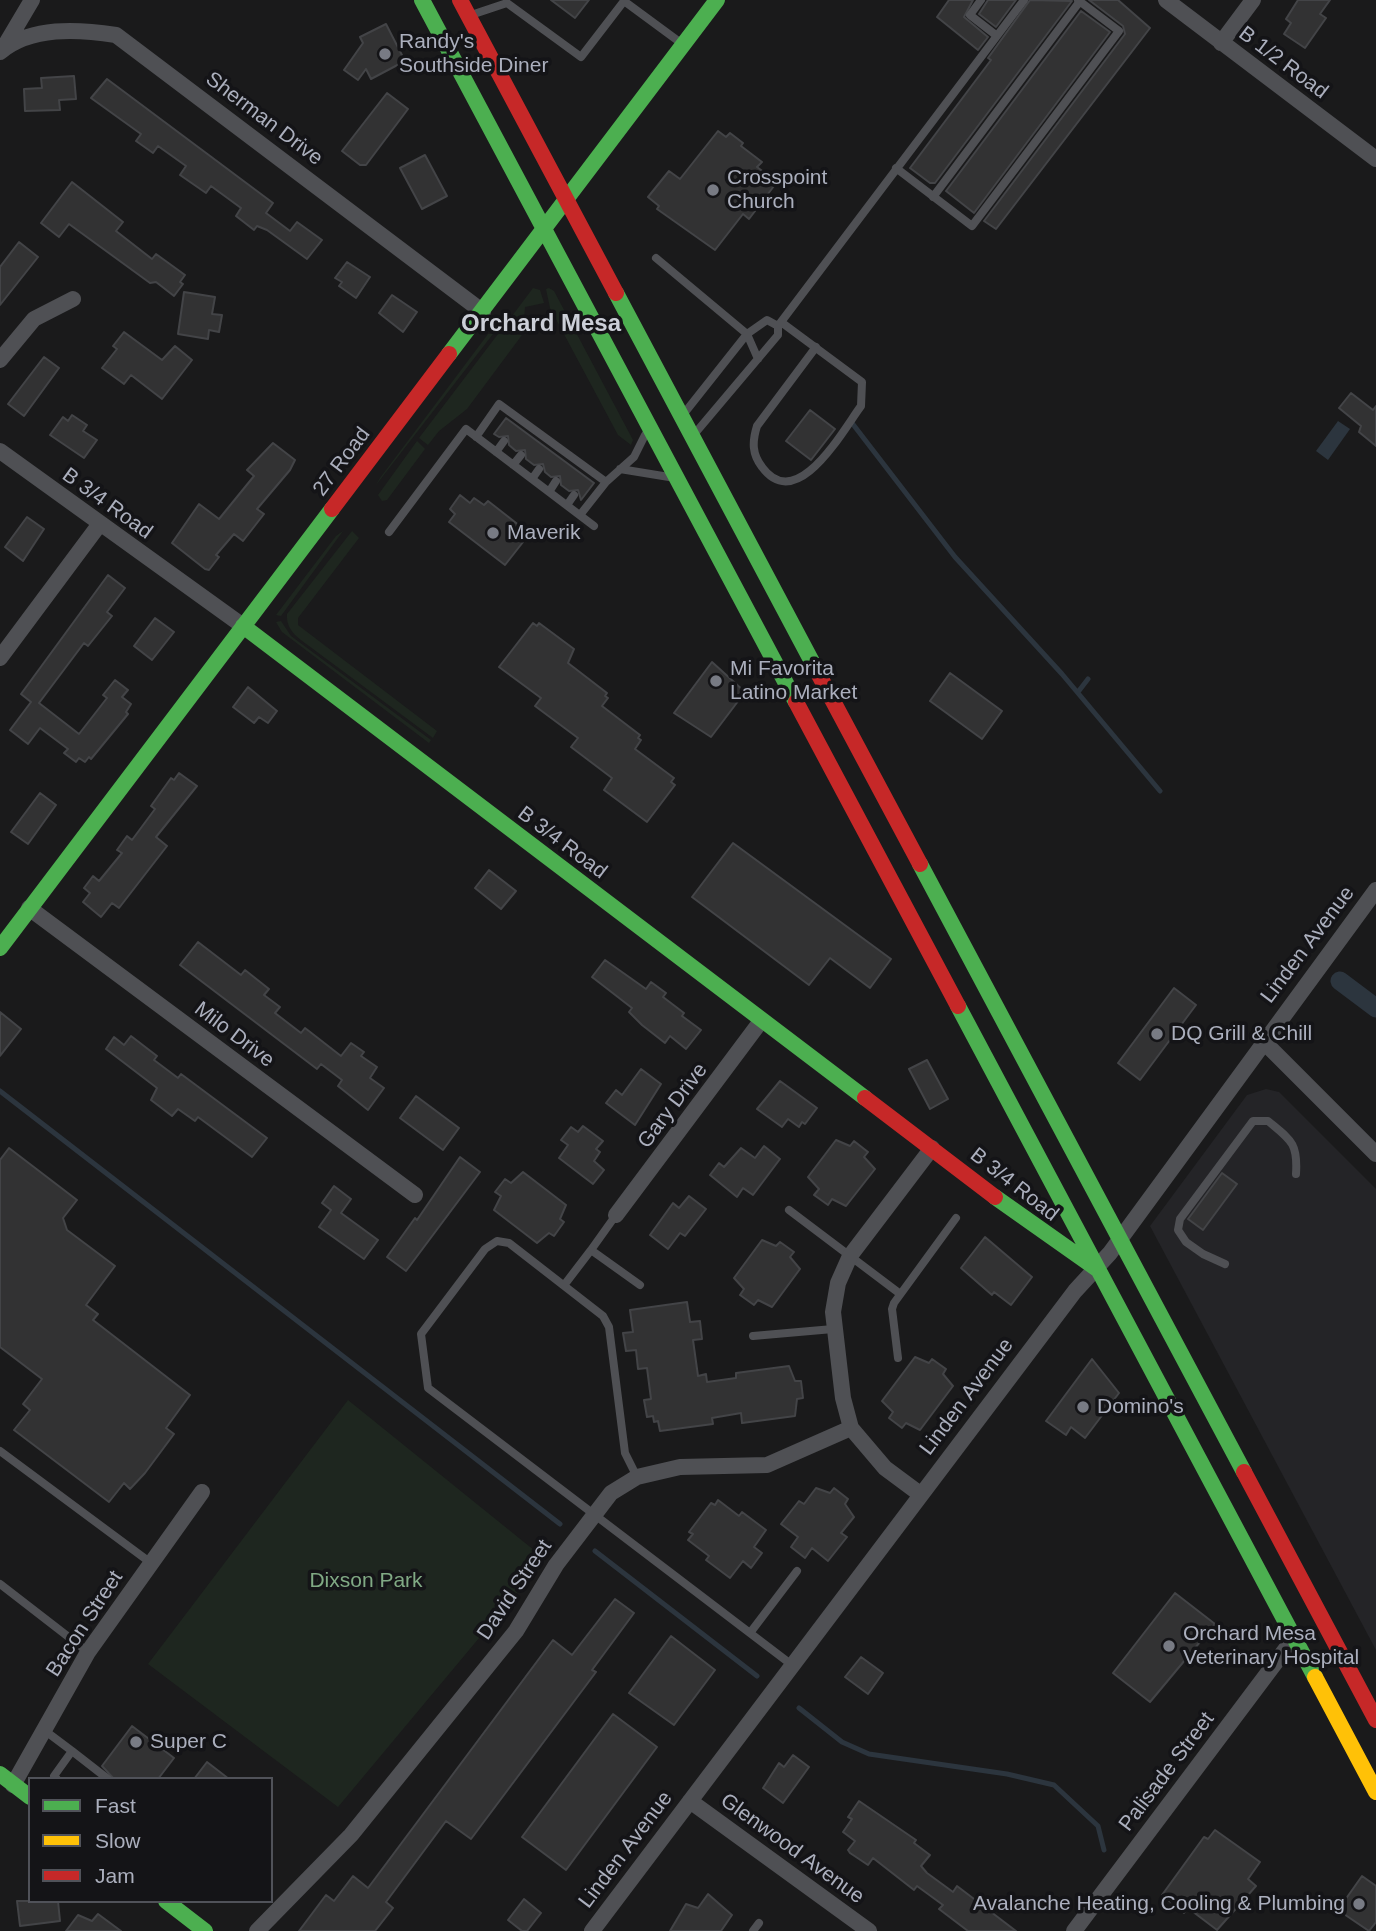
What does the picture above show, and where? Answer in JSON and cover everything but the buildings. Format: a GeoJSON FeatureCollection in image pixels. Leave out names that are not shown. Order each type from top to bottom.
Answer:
{"type":"FeatureCollection","features":[{"type":"Feature","properties":{"kind":"main road"},"geometry":{"type":"LineString","coordinates":[[422,0],[1376,1791]]}},
{"type":"Feature","properties":{"kind":"main road"},"geometry":{"type":"LineString","coordinates":[[460,0],[1376,1720]]}},
{"type":"Feature","properties":{"kind":"main road","name":"27 Road"},"geometry":{"type":"LineString","coordinates":[[0,948],[717,0]]}},
{"type":"Feature","properties":{"kind":"main road","name":"B 3/4 Road"},"geometry":{"type":"LineString","coordinates":[[243,626],[1049,1238],[1097,1269]]}},
{"type":"Feature","properties":{"kind":"main road"},"geometry":{"type":"LineString","coordinates":[[7,1779],[28,1795]]}},
{"type":"Feature","properties":{"kind":"main road"},"geometry":{"type":"LineString","coordinates":[[169,1903],[205,1931]]}},
{"type":"Feature","properties":{"kind":"street"},"geometry":{"type":"LineString","coordinates":[[1,51],[32,0]]}},
{"type":"Feature","properties":{"kind":"street","name":"B 1/2 Road"},"geometry":{"type":"LineString","coordinates":[[1166,0],[1376,159]]}},
{"type":"Feature","properties":{"kind":"street"},"geometry":{"type":"LineString","coordinates":[[1221,43],[1253,0]]}},
{"type":"Feature","properties":{"kind":"street","name":"Sherman Drive"},"geometry":{"type":"LineString","coordinates":[[1,51],[30,36],[43,34],[85,30],[116,35],[483,312]]}},
{"type":"Feature","properties":{"kind":"street"},"geometry":{"type":"LineString","coordinates":[[0,360],[34,319],[73,299]]}},
{"type":"Feature","properties":{"kind":"street","name":"B 3/4 Road"},"geometry":{"type":"LineString","coordinates":[[0,451],[99,525],[243,626]]}},
{"type":"Feature","properties":{"kind":"street"},"geometry":{"type":"LineString","coordinates":[[0,658],[99,525]]}},
{"type":"Feature","properties":{"kind":"street","name":"Linden Avenue"},"geometry":{"type":"LineString","coordinates":[[592,1931],[1074,1291],[1097,1269],[1120,1239],[1376,890]]}},
{"type":"Feature","properties":{"kind":"street","name":"Milo Drive"},"geometry":{"type":"LineString","coordinates":[[29,908],[415,1195]]}},
{"type":"Feature","properties":{"kind":"street","name":"Gary Drive"},"geometry":{"type":"LineString","coordinates":[[616,1215],[761,1021]]}},
{"type":"Feature","properties":{"kind":"street"},"geometry":{"type":"LineString","coordinates":[[1264,1041],[1376,1154]]}},
{"type":"Feature","properties":{"kind":"street"},"geometry":{"type":"LineString","coordinates":[[920,1494],[885,1468],[851,1428],[833,1329],[838,1283],[850,1256],[932,1148]]}},
{"type":"Feature","properties":{"kind":"street","name":"David Street"},"geometry":{"type":"LineString","coordinates":[[257,1931],[274,1905],[351,1835],[516,1631],[556,1565],[611,1493],[638,1477],[680,1467],[767,1465],[851,1428]]}},
{"type":"Feature","properties":{"kind":"street","name":"Bacon Street"},"geometry":{"type":"LineString","coordinates":[[7,1779],[44,1730],[88,1653],[202,1492]]}},
{"type":"Feature","properties":{"kind":"street","name":"Palisade Street"},"geometry":{"type":"LineString","coordinates":[[1074,1931],[1294,1638]]}},
{"type":"Feature","properties":{"kind":"street","name":"Glenwood Avenue"},"geometry":{"type":"LineString","coordinates":[[690,1801],[869,1931]]}},
{"type":"Feature","properties":{"kind":"lane"},"geometry":{"type":"LineString","coordinates":[[981,0],[970,15],[997,36]]}},
{"type":"Feature","properties":{"kind":"lane"},"geometry":{"type":"LineString","coordinates":[[693,436],[778,335],[779,324],[1024,0]]}},
{"type":"Feature","properties":{"kind":"lane"},"geometry":{"type":"LineString","coordinates":[[469,16],[508,3],[582,57],[624,1],[683,45]]}},
{"type":"Feature","properties":{"kind":"lane"},"geometry":{"type":"LineString","coordinates":[[896,169],[933,197],[972,226],[1119,31],[1079,1],[933,197]]}},
{"type":"Feature","properties":{"kind":"lane"},"geometry":{"type":"LineString","coordinates":[[656,258],[747,334],[758,359]]}},
{"type":"Feature","properties":{"kind":"lane"},"geometry":{"type":"LineString","coordinates":[[682,416],[747,334],[767,320],[779,324],[816,347],[862,382],[861,406],[815,469],[800,479],[770,476],[762,467],[754,453],[757,426],[816,347]]}},
{"type":"Feature","properties":{"kind":"lane"},"geometry":{"type":"LineString","coordinates":[[476,437],[499,404],[518,422],[589,475],[606,482]]}},
{"type":"Feature","properties":{"kind":"lane"},"geometry":{"type":"LineString","coordinates":[[580,515],[606,482],[634,457],[649,426]]}},
{"type":"Feature","properties":{"kind":"lane"},"geometry":{"type":"LineString","coordinates":[[389,532],[466,429],[594,526]]}},
{"type":"Feature","properties":{"kind":"lane"},"geometry":{"type":"LineString","coordinates":[[496,452],[504,441]]}},
{"type":"Feature","properties":{"kind":"lane"},"geometry":{"type":"LineString","coordinates":[[513,465],[521,454]]}},
{"type":"Feature","properties":{"kind":"lane"},"geometry":{"type":"LineString","coordinates":[[532,479],[539,468]]}},
{"type":"Feature","properties":{"kind":"lane"},"geometry":{"type":"LineString","coordinates":[[620,469],[676,478]]}},
{"type":"Feature","properties":{"kind":"lane"},"geometry":{"type":"LineString","coordinates":[[549,492],[556,481]]}},
{"type":"Feature","properties":{"kind":"lane"},"geometry":{"type":"LineString","coordinates":[[567,505],[574,495]]}},
{"type":"Feature","properties":{"kind":"lane"},"geometry":{"type":"LineString","coordinates":[[1225,1264],[1186,1242],[1178,1230],[1180,1219],[1254,1121],[1268,1121],[1291,1141],[1297,1152],[1296,1174]]}},
{"type":"Feature","properties":{"kind":"lane"},"geometry":{"type":"LineString","coordinates":[[789,1210],[899,1293]]}},
{"type":"Feature","properties":{"kind":"lane"},"geometry":{"type":"LineString","coordinates":[[565,1284],[616,1215]]}},
{"type":"Feature","properties":{"kind":"lane"},"geometry":{"type":"LineString","coordinates":[[898,1358],[892,1309],[899,1293],[956,1218]]}},
{"type":"Feature","properties":{"kind":"lane"},"geometry":{"type":"LineString","coordinates":[[638,1477],[625,1453],[609,1327],[596,1307],[509,1242],[497,1241],[485,1249],[421,1334],[428,1388],[792,1665]]}},
{"type":"Feature","properties":{"kind":"lane"},"geometry":{"type":"LineString","coordinates":[[592,1250],[640,1285]]}},
{"type":"Feature","properties":{"kind":"lane"},"geometry":{"type":"LineString","coordinates":[[752,1336],[833,1329]]}},
{"type":"Feature","properties":{"kind":"lane"},"geometry":{"type":"LineString","coordinates":[[0,1451],[151,1563]]}},
{"type":"Feature","properties":{"kind":"lane"},"geometry":{"type":"LineString","coordinates":[[750,1633],[797,1571]]}},
{"type":"Feature","properties":{"kind":"lane"},"geometry":{"type":"LineString","coordinates":[[0,1584],[88,1653]]}},
{"type":"Feature","properties":{"kind":"lane"},"geometry":{"type":"LineString","coordinates":[[44,1730],[72,1751],[97,1775]]}},
{"type":"Feature","properties":{"kind":"lane"},"geometry":{"type":"LineString","coordinates":[[55,1777],[72,1751]]}},
{"type":"Feature","properties":{"kind":"lane"},"geometry":{"type":"LineString","coordinates":[[753,1931],[759,1923]]}},
{"type":"Feature","properties":{"kind":"shaded area"},"geometry":{"type":"Polygon","coordinates":[[[1338,421],[1350,429],[1328,460],[1316,451],[1338,421]]]}},
{"type":"Feature","properties":{"kind":"shaded area"},"geometry":{"type":"Polygon","coordinates":[[[1266,1089],[1279,1092],[1376,1189],[1376,1650],[1150,1226],[1247,1095],[1266,1089]]]}},
{"type":"Feature","properties":{"kind":"green space"},"geometry":{"type":"Polygon","coordinates":[[[533,288],[540,290],[544,303],[525,307],[523,332],[500,332],[533,288]]]}},
{"type":"Feature","properties":{"kind":"green space"},"geometry":{"type":"Polygon","coordinates":[[[546,289],[554,291],[633,440],[631,445],[618,435],[550,308],[546,289]]]}},
{"type":"Feature","properties":{"kind":"green space"},"geometry":{"type":"Polygon","coordinates":[[[488,334],[493,334],[376,485],[380,478],[488,334]]]}},
{"type":"Feature","properties":{"kind":"green space"},"geometry":{"type":"Polygon","coordinates":[[[498,334],[522,335],[467,409],[439,431],[428,445],[419,438],[498,334]]]}},
{"type":"Feature","properties":{"kind":"green space"},"geometry":{"type":"Polygon","coordinates":[[[417,441],[425,449],[387,500],[382,501],[378,495],[417,441]]]}},
{"type":"Feature","properties":{"kind":"green space"},"geometry":{"type":"Polygon","coordinates":[[[343,531],[281,616],[276,615],[336,536],[343,531]]]}},
{"type":"Feature","properties":{"kind":"green space"},"geometry":{"type":"Polygon","coordinates":[[[352,531],[359,538],[298,618],[298,625],[437,731],[433,738],[300,639],[288,624],[287,614],[352,531]]]}},
{"type":"Feature","properties":{"kind":"green space"},"geometry":{"type":"Polygon","coordinates":[[[281,621],[291,636],[431,740],[429,743],[282,632],[276,622],[281,621]]]}},
{"type":"Feature","properties":{"kind":"green space","name":"Dixson Park"},"geometry":{"type":"Polygon","coordinates":[[[348,1400],[545,1559],[338,1807],[148,1664],[348,1400]]]}},
{"type":"Feature","properties":{"kind":"waterway"},"geometry":{"type":"LineString","coordinates":[[852,423],[955,557],[1062,674],[1160,791]]}},
{"type":"Feature","properties":{"kind":"waterway"},"geometry":{"type":"LineString","coordinates":[[1078,692],[1088,679]]}},
{"type":"Feature","properties":{"kind":"waterway"},"geometry":{"type":"LineString","coordinates":[[1340,981],[1376,1008]]}},
{"type":"Feature","properties":{"kind":"waterway"},"geometry":{"type":"LineString","coordinates":[[0,1091],[560,1524]]}},
{"type":"Feature","properties":{"kind":"waterway"},"geometry":{"type":"LineString","coordinates":[[595,1551],[757,1676]]}},
{"type":"Feature","properties":{"kind":"waterway"},"geometry":{"type":"LineString","coordinates":[[799,1708],[842,1742],[869,1754],[1007,1774],[1054,1785],[1098,1826],[1104,1850]]}},
{"type":"Feature","properties":{"kind":"traffic: fast"},"geometry":{"type":"LineString","coordinates":[[422,0],[796,702]]}},
{"type":"Feature","properties":{"kind":"traffic: fast"},"geometry":{"type":"LineString","coordinates":[[449,354],[717,0]]}},
{"type":"Feature","properties":{"kind":"traffic: fast"},"geometry":{"type":"LineString","coordinates":[[616,293],[818,673]]}},
{"type":"Feature","properties":{"kind":"traffic: fast"},"geometry":{"type":"LineString","coordinates":[[0,948],[332,509]]}},
{"type":"Feature","properties":{"kind":"traffic: fast"},"geometry":{"type":"LineString","coordinates":[[243,626],[865,1098]]}},
{"type":"Feature","properties":{"kind":"traffic: fast"},"geometry":{"type":"LineString","coordinates":[[920,864],[1244,1472]]}},
{"type":"Feature","properties":{"kind":"traffic: fast"},"geometry":{"type":"LineString","coordinates":[[958,1006],[1315,1677]]}},
{"type":"Feature","properties":{"kind":"traffic: fast"},"geometry":{"type":"LineString","coordinates":[[995,1197],[1097,1269]]}},
{"type":"Feature","properties":{"kind":"traffic: fast"},"geometry":{"type":"LineString","coordinates":[[0,1774],[28,1795]]}},
{"type":"Feature","properties":{"kind":"traffic: fast"},"geometry":{"type":"LineString","coordinates":[[169,1903],[205,1931]]}},
{"type":"Feature","properties":{"kind":"traffic: slow"},"geometry":{"type":"LineString","coordinates":[[1315,1677],[1376,1792]]}},
{"type":"Feature","properties":{"kind":"traffic: jam"},"geometry":{"type":"LineString","coordinates":[[460,0],[616,293]]}},
{"type":"Feature","properties":{"kind":"traffic: jam"},"geometry":{"type":"LineString","coordinates":[[332,509],[449,354]]}},
{"type":"Feature","properties":{"kind":"traffic: jam"},"geometry":{"type":"LineString","coordinates":[[818,673],[920,864]]}},
{"type":"Feature","properties":{"kind":"traffic: jam"},"geometry":{"type":"LineString","coordinates":[[796,702],[958,1006]]}},
{"type":"Feature","properties":{"kind":"traffic: jam"},"geometry":{"type":"LineString","coordinates":[[865,1098],[995,1197]]}},
{"type":"Feature","properties":{"kind":"traffic: jam"},"geometry":{"type":"LineString","coordinates":[[1244,1472],[1376,1720]]}},
{"type":"Feature","properties":{"kind":"place","name":"Randy's Southside Diner"},"geometry":{"type":"Point","coordinates":[385,54]}},
{"type":"Feature","properties":{"kind":"place","name":"Crosspoint Church"},"geometry":{"type":"Point","coordinates":[713,190]}},
{"type":"Feature","properties":{"kind":"place","name":"Maverik"},"geometry":{"type":"Point","coordinates":[493,533]}},
{"type":"Feature","properties":{"kind":"place","name":"Mi Favorita Latino Market"},"geometry":{"type":"Point","coordinates":[716,681]}},
{"type":"Feature","properties":{"kind":"place","name":"DQ Grill & Chill"},"geometry":{"type":"Point","coordinates":[1157,1034]}},
{"type":"Feature","properties":{"kind":"place","name":"Domino's"},"geometry":{"type":"Point","coordinates":[1083,1407]}},
{"type":"Feature","properties":{"kind":"place","name":"Orchard Mesa Veterinary Hospital"},"geometry":{"type":"Point","coordinates":[1169,1646]}},
{"type":"Feature","properties":{"kind":"place","name":"Super C"},"geometry":{"type":"Point","coordinates":[136,1742]}},
{"type":"Feature","properties":{"kind":"place","name":"Avalanche Heating, Cooling & Plumbing"},"geometry":{"type":"Point","coordinates":[1359,1904]}},
{"type":"Feature","properties":{"kind":"district","name":"Orchard Mesa"},"geometry":{"type":"Point","coordinates":[541,324]}}]}
